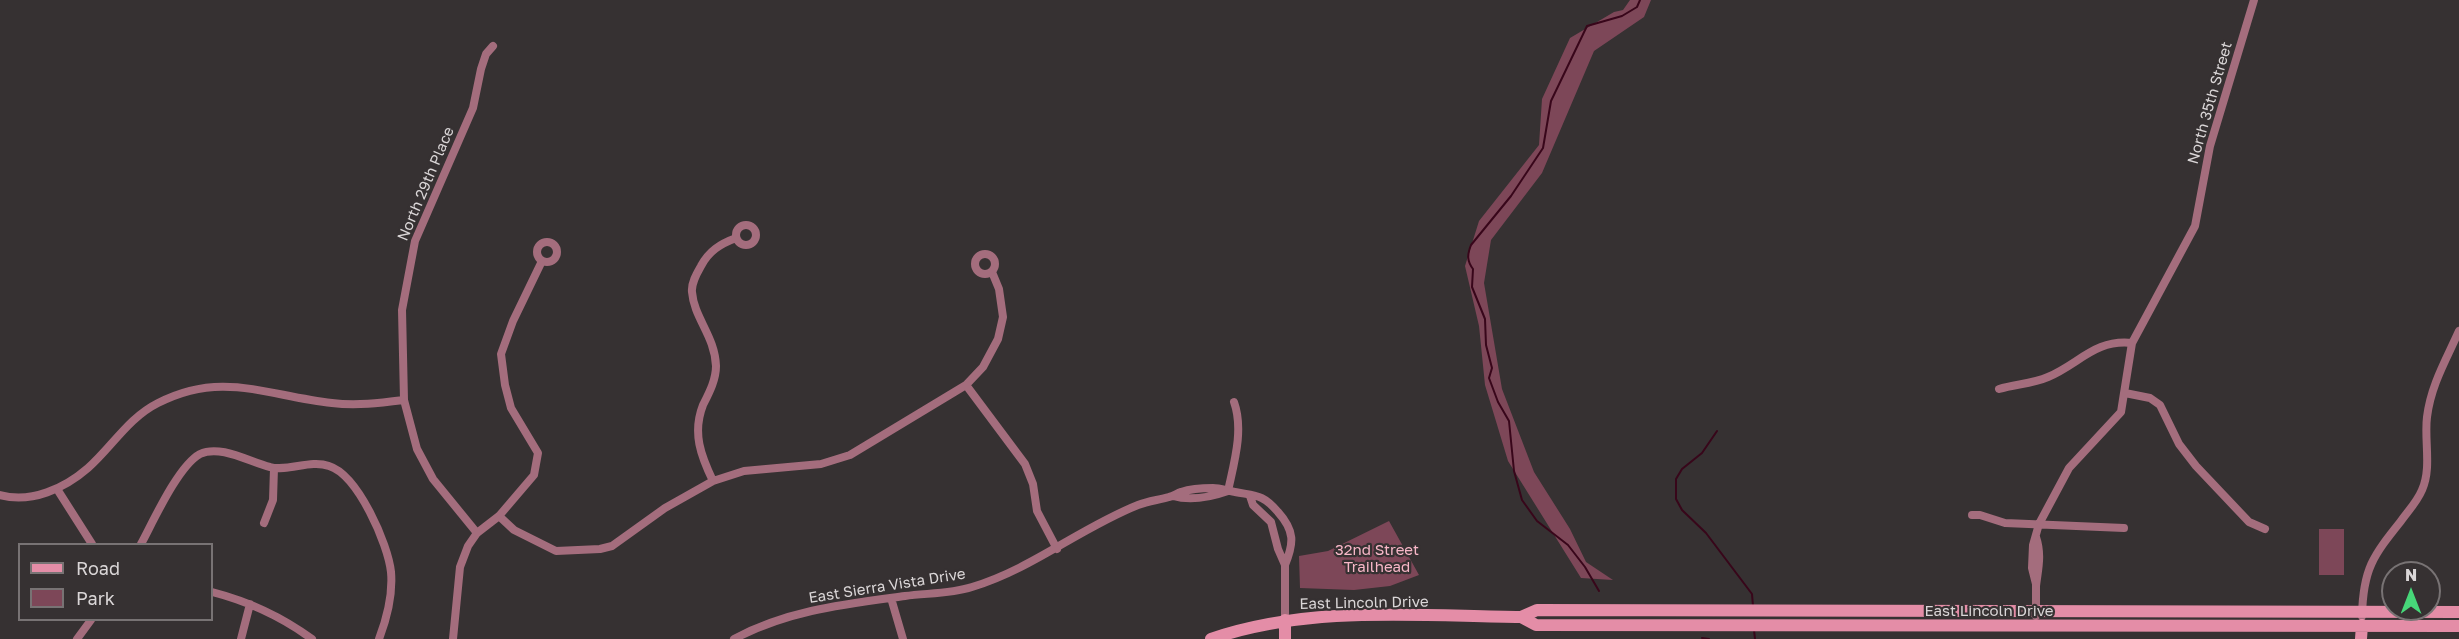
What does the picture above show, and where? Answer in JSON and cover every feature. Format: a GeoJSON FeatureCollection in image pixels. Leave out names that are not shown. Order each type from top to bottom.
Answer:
{"type":"FeatureCollection","features":[{"type":"Feature","properties":{"kind":"main road","name":"East Lincoln Drive"},"geometry":{"type":"LineString","coordinates":[[1211,639],[1242,629],[1285,620],[1345,616],[1521,617],[1537,610],[2459,612]]}},
{"type":"Feature","properties":{"kind":"main road"},"geometry":{"type":"LineString","coordinates":[[1735,611],[1735,625]]}},
{"type":"Feature","properties":{"kind":"main road","name":"East Lincoln Drive"},"geometry":{"type":"LineString","coordinates":[[1521,617],[1536,625],[2459,626]]}},
{"type":"Feature","properties":{"kind":"main road"},"geometry":{"type":"LineString","coordinates":[[1285,620],[1285,639]]}},
{"type":"Feature","properties":{"kind":"main road"},"geometry":{"type":"LineString","coordinates":[[2361,639],[2362,626]]}},
{"type":"Feature","properties":{"kind":"street","name":"North 35th Street"},"geometry":{"type":"LineString","coordinates":[[2036,626],[2036,584],[2040,568],[2039,546],[2036,537],[2039,524],[2068,468],[2121,412],[2126,393],[2132,343],[2195,226],[2210,146],[2254,0]]}},
{"type":"Feature","properties":{"kind":"street","name":"North 29th Place"},"geometry":{"type":"LineString","coordinates":[[477,533],[433,479],[417,449],[404,400],[402,310],[415,241],[473,108],[481,69],[486,54],[493,46]]}},
{"type":"Feature","properties":{"kind":"street"},"geometry":{"type":"LineString","coordinates":[[713,481],[698,444],[702,409],[716,368],[715,354],[712,341],[691,291],[696,274],[707,255],[721,244],[736,238]]}},
{"type":"Feature","properties":{"kind":"street"},"geometry":{"type":"LineString","coordinates":[[453,639],[460,567],[468,546],[477,533],[499,516],[534,475],[538,453],[511,408],[501,354],[513,321],[542,261]]}},
{"type":"Feature","properties":{"kind":"street"},"geometry":{"type":"LineString","coordinates":[[499,516],[514,530],[556,551],[600,549],[612,546],[665,508],[713,481],[744,471],[821,464],[850,455],[966,385],[983,367],[998,339],[1001,328],[1002,302],[992,272]]}},
{"type":"Feature","properties":{"kind":"street"},"geometry":{"type":"LineString","coordinates":[[2362,626],[2364,588],[2372,560],[2423,489],[2430,397],[2440,368],[2459,331]]}},
{"type":"Feature","properties":{"kind":"street"},"geometry":{"type":"LineString","coordinates":[[1999,389],[2052,376],[2101,346],[2117,341],[2132,343]]}},
{"type":"Feature","properties":{"kind":"street"},"geometry":{"type":"LineString","coordinates":[[966,385],[1025,464],[1033,484],[1037,511],[1057,549]]}},
{"type":"Feature","properties":{"kind":"street"},"geometry":{"type":"LineString","coordinates":[[0,495],[22,498],[57,489],[87,469],[137,418],[157,404],[192,391],[233,386],[332,403],[366,405],[404,400]]}},
{"type":"Feature","properties":{"kind":"street"},"geometry":{"type":"LineString","coordinates":[[2126,393],[2150,398],[2160,405],[2179,444],[2196,466],[2249,522],[2265,529]]}},
{"type":"Feature","properties":{"kind":"street"},"geometry":{"type":"LineString","coordinates":[[1228,491],[1238,442],[1238,417],[1234,402]]}},
{"type":"Feature","properties":{"kind":"street"},"geometry":{"type":"LineString","coordinates":[[142,543],[180,473],[200,454],[210,452],[231,454],[274,468],[316,463],[330,466],[345,475],[359,495],[387,551],[391,574],[387,618],[380,639]]}},
{"type":"Feature","properties":{"kind":"street"},"geometry":{"type":"LineString","coordinates":[[264,523],[273,500],[274,468]]}},
{"type":"Feature","properties":{"kind":"street"},"geometry":{"type":"LineString","coordinates":[[57,489],[91,543]]}},
{"type":"Feature","properties":{"kind":"street","name":"East Sierra Vista Drive"},"geometry":{"type":"LineString","coordinates":[[734,639],[810,610],[845,603],[969,588],[1001,578],[1057,549],[1089,528],[1140,504],[1173,496],[1181,499],[1214,496],[1228,491],[1259,495],[1275,508]]}},
{"type":"Feature","properties":{"kind":"street"},"geometry":{"type":"LineString","coordinates":[[1250,495],[1253,505],[1271,522],[1285,565],[1285,620]]}},
{"type":"Feature","properties":{"kind":"street"},"geometry":{"type":"LineString","coordinates":[[1266,516],[1275,508],[1284,518],[1290,531],[1293,548],[1285,565]]}},
{"type":"Feature","properties":{"kind":"street"},"geometry":{"type":"LineString","coordinates":[[1972,515],[2005,523],[2124,528]]}},
{"type":"Feature","properties":{"kind":"street"},"geometry":{"type":"LineString","coordinates":[[213,592],[250,604],[279,618],[312,639]]}},
{"type":"Feature","properties":{"kind":"street"},"geometry":{"type":"LineString","coordinates":[[891,598],[903,639]]}},
{"type":"Feature","properties":{"kind":"street"},"geometry":{"type":"LineString","coordinates":[[241,639],[250,604]]}},
{"type":"Feature","properties":{"kind":"street"},"geometry":{"type":"LineString","coordinates":[[77,639],[90,621]]}},
{"type":"Feature","properties":{"kind":"green space"},"geometry":{"type":"Polygon","coordinates":[[[1630,0],[1651,0],[1644,17],[1594,51],[1542,173],[1491,240],[1484,283],[1502,389],[1534,472],[1570,529],[1586,562],[1613,580],[1581,578],[1508,461],[1485,385],[1479,326],[1465,266],[1479,221],[1539,145],[1542,99],[1570,38],[1614,12],[1623,10],[1630,0]]]}},
{"type":"Feature","properties":{"kind":"green space","name":"32nd Street Trailhead"},"geometry":{"type":"Polygon","coordinates":[[[1389,521],[1419,575],[1390,586],[1354,590],[1300,588],[1299,556],[1328,551],[1389,521]]]}},
{"type":"Feature","properties":{"kind":"green space"},"geometry":{"type":"Polygon","coordinates":[[[2319,529],[2344,529],[2344,575],[2319,575],[2319,529]]]}},
{"type":"Feature","properties":{"kind":"waterway"},"geometry":{"type":"LineString","coordinates":[[1599,591],[1585,567],[1568,545],[1537,521],[1522,500],[1514,471],[1509,421],[1498,402],[1489,378],[1492,368],[1486,345],[1485,319],[1472,287],[1473,269],[1468,255],[1471,245],[1511,196],[1543,148],[1551,101],[1587,26],[1622,16],[1637,7],[1640,0]]}},
{"type":"Feature","properties":{"kind":"waterway"},"geometry":{"type":"LineString","coordinates":[[1717,431],[1702,453],[1682,469],[1676,479],[1676,499],[1682,510],[1706,533],[1752,594],[1753,606]]}},
{"type":"Feature","properties":{"kind":"waterway"},"geometry":{"type":"LineString","coordinates":[[1754,630],[1755,639]]}},
{"type":"Feature","properties":{"kind":"waterway"},"geometry":{"type":"LineString","coordinates":[[1702,638],[1709,639]]}}]}
